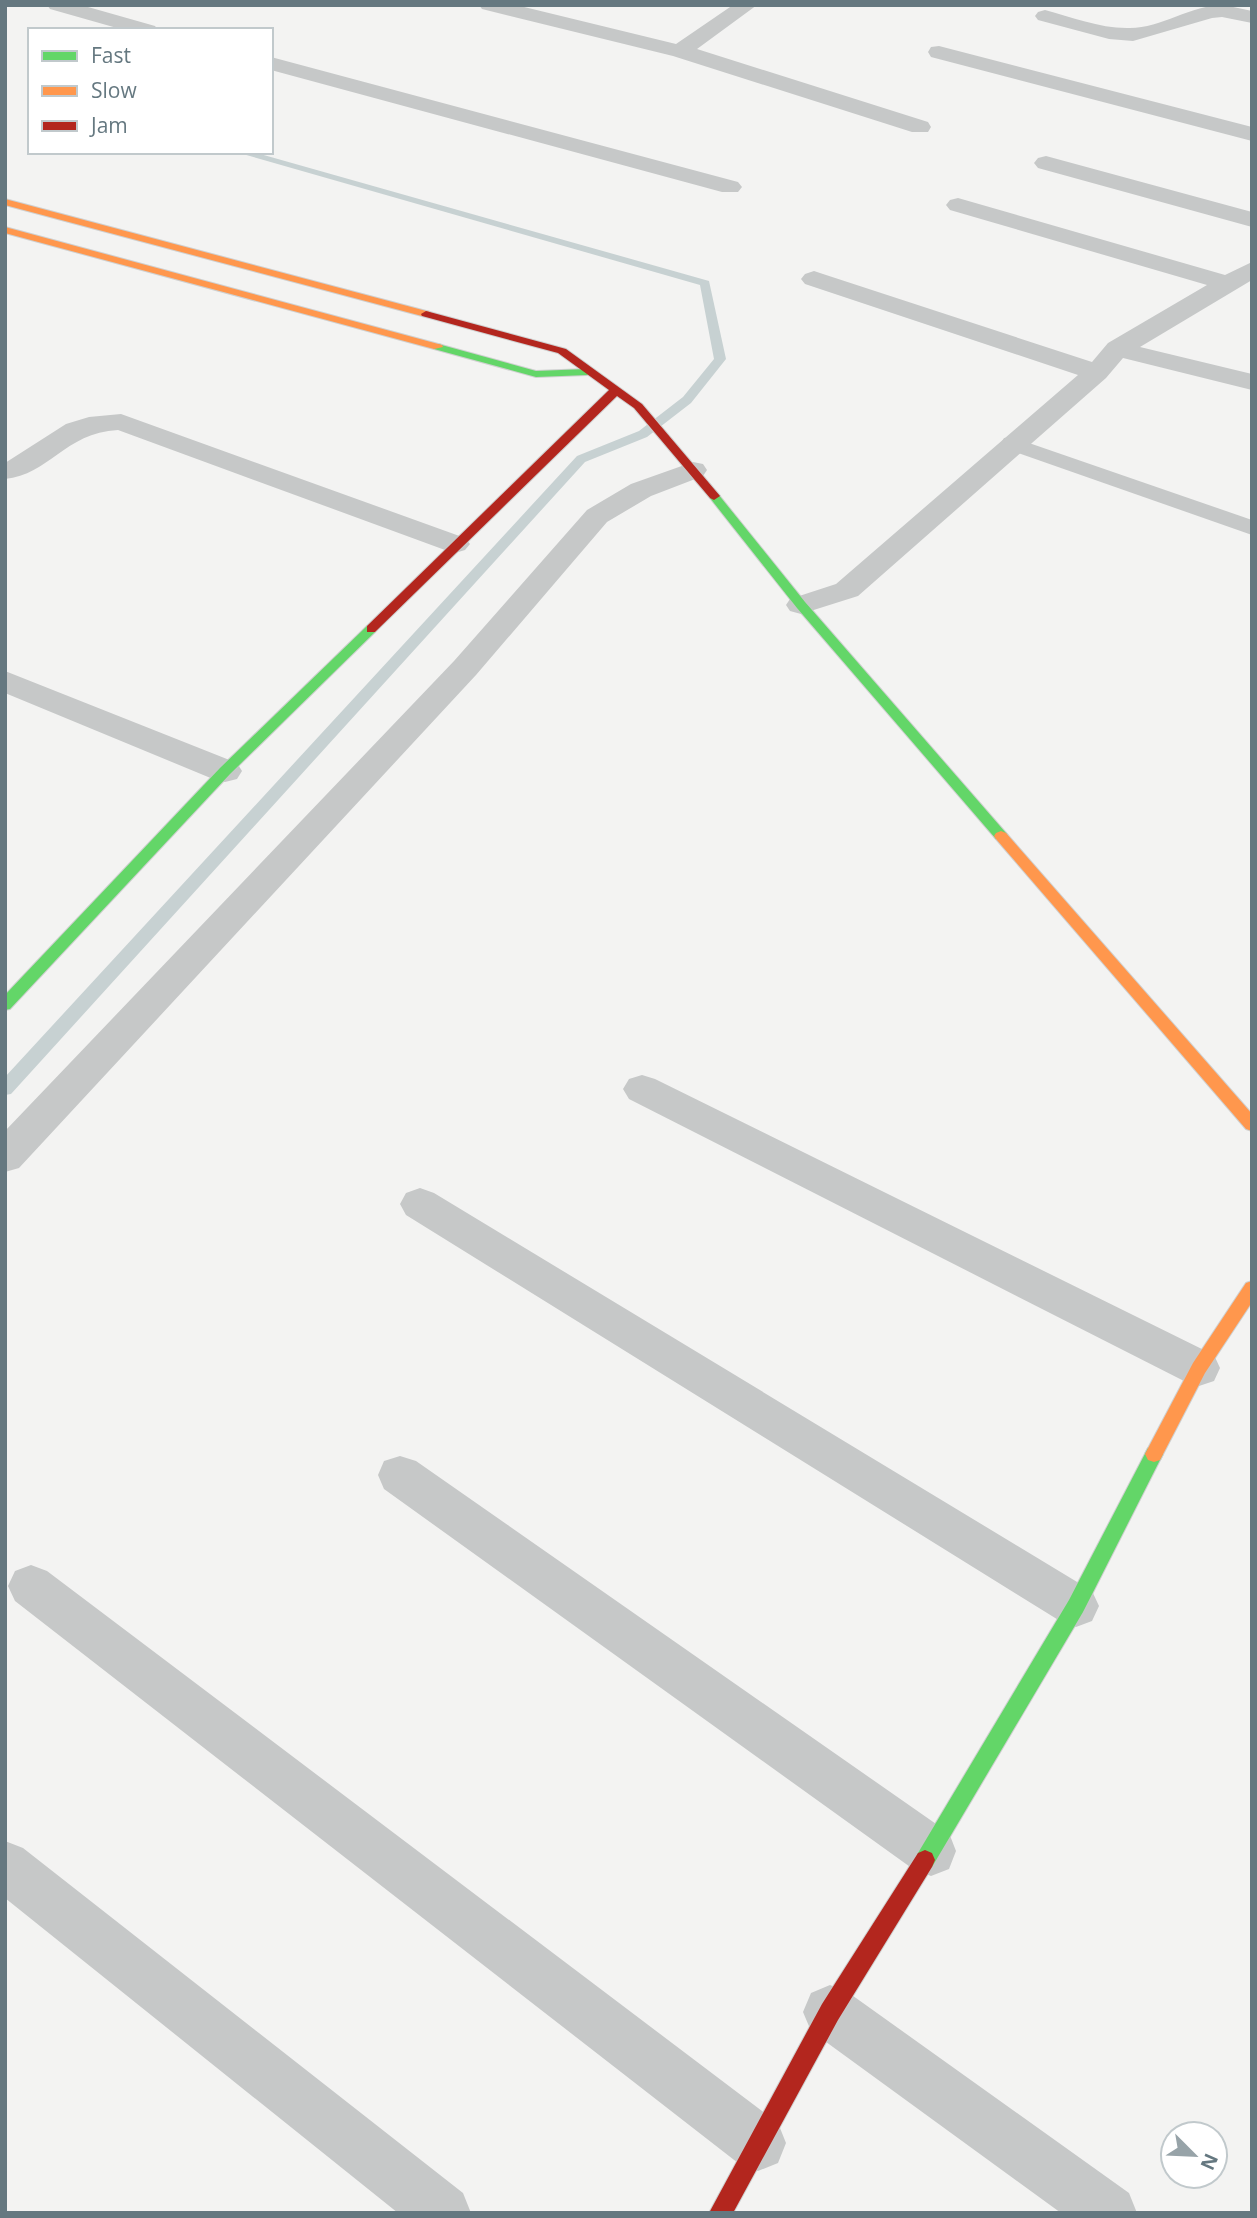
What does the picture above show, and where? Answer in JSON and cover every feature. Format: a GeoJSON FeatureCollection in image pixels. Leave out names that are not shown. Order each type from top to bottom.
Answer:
{"type":"FeatureCollection","features":[{"type":"Feature","properties":{"kind":"main road"},"geometry":{"type":"LineString","coordinates":[[5,202],[562,351],[587,372],[617,389],[647,417],[693,470],[801,605],[1252,1125]]}},
{"type":"Feature","properties":{"kind":"main road"},"geometry":{"type":"LineString","coordinates":[[5,230],[536,374],[587,372]]}},
{"type":"Feature","properties":{"kind":"main road"},"geometry":{"type":"LineString","coordinates":[[8,998],[225,771],[617,389]]}},
{"type":"Feature","properties":{"kind":"main road"},"geometry":{"type":"LineString","coordinates":[[720,2213],[830,2012],[931,1851],[1076,1606],[1199,1368],[1252,1289]]}},
{"type":"Feature","properties":{"kind":"street"},"geometry":{"type":"LineString","coordinates":[[57,5],[141,28]]}},
{"type":"Feature","properties":{"kind":"street"},"geometry":{"type":"LineString","coordinates":[[489,5],[523,9],[680,51],[920,127]]}},
{"type":"Feature","properties":{"kind":"street"},"geometry":{"type":"LineString","coordinates":[[680,51],[747,5]]}},
{"type":"Feature","properties":{"kind":"street"},"geometry":{"type":"LineString","coordinates":[[1045,16],[1109,33],[1133,35],[1210,12],[1222,11],[1252,16]]}},
{"type":"Feature","properties":{"kind":"street"},"geometry":{"type":"LineString","coordinates":[[940,52],[1252,134]]}},
{"type":"Feature","properties":{"kind":"street"},"geometry":{"type":"LineString","coordinates":[[273,64],[730,187]]}},
{"type":"Feature","properties":{"kind":"street"},"geometry":{"type":"LineString","coordinates":[[1045,163],[1252,220]]}},
{"type":"Feature","properties":{"kind":"street"},"geometry":{"type":"LineString","coordinates":[[958,205],[1227,283]]}},
{"type":"Feature","properties":{"kind":"street"},"geometry":{"type":"LineString","coordinates":[[801,605],[847,590],[1012,443],[1097,372],[1117,349],[1252,269]]}},
{"type":"Feature","properties":{"kind":"street"},"geometry":{"type":"LineString","coordinates":[[814,279],[1097,372]]}},
{"type":"Feature","properties":{"kind":"street"},"geometry":{"type":"LineString","coordinates":[[1117,349],[1252,382]]}},
{"type":"Feature","properties":{"kind":"street"},"geometry":{"type":"LineString","coordinates":[[5,471],[16,470],[72,429],[102,421],[121,422],[455,544]]}},
{"type":"Feature","properties":{"kind":"street"},"geometry":{"type":"LineString","coordinates":[[5,1157],[465,668],[597,516],[641,490],[693,470]]}},
{"type":"Feature","properties":{"kind":"street"},"geometry":{"type":"LineString","coordinates":[[5,681],[225,771]]}},
{"type":"Feature","properties":{"kind":"street"},"geometry":{"type":"LineString","coordinates":[[642,1089],[1199,1368]]}},
{"type":"Feature","properties":{"kind":"street"},"geometry":{"type":"LineString","coordinates":[[420,1205],[1076,1606]]}},
{"type":"Feature","properties":{"kind":"street"},"geometry":{"type":"LineString","coordinates":[[400,1475],[931,1851]]}},
{"type":"Feature","properties":{"kind":"street"},"geometry":{"type":"LineString","coordinates":[[31,1586],[758,2143]]}},
{"type":"Feature","properties":{"kind":"street"},"geometry":{"type":"LineString","coordinates":[[5,1866],[443,2213]]}},
{"type":"Feature","properties":{"kind":"street"},"geometry":{"type":"LineString","coordinates":[[830,2012],[1109,2213]]}},
{"type":"Feature","properties":{"kind":"lane"},"geometry":{"type":"LineString","coordinates":[[1012,443],[1252,528]]}},
{"type":"Feature","properties":{"kind":"waterway"},"geometry":{"type":"LineString","coordinates":[[5,1089],[581,459],[643,434],[687,400],[720,359],[705,283],[248,154]]}},
{"type":"Feature","properties":{"kind":"traffic: fast"},"geometry":{"type":"LineString","coordinates":[[438,347],[536,374],[587,372]]}},
{"type":"Feature","properties":{"kind":"traffic: fast"},"geometry":{"type":"LineString","coordinates":[[714,496],[801,605],[1001,836]]}},
{"type":"Feature","properties":{"kind":"traffic: fast"},"geometry":{"type":"LineString","coordinates":[[5,1005],[225,771],[371,629]]}},
{"type":"Feature","properties":{"kind":"traffic: fast"},"geometry":{"type":"LineString","coordinates":[[925,1860],[1076,1606],[1154,1454]]}},
{"type":"Feature","properties":{"kind":"traffic: slow"},"geometry":{"type":"LineString","coordinates":[[5,202],[426,314]]}},
{"type":"Feature","properties":{"kind":"traffic: slow"},"geometry":{"type":"LineString","coordinates":[[7,230],[438,347]]}},
{"type":"Feature","properties":{"kind":"traffic: slow"},"geometry":{"type":"LineString","coordinates":[[1001,836],[1252,1125]]}},
{"type":"Feature","properties":{"kind":"traffic: slow"},"geometry":{"type":"LineString","coordinates":[[1154,1454],[1199,1368],[1252,1288]]}},
{"type":"Feature","properties":{"kind":"traffic: jam"},"geometry":{"type":"LineString","coordinates":[[426,314],[562,351],[638,406],[714,496]]}},
{"type":"Feature","properties":{"kind":"traffic: jam"},"geometry":{"type":"LineString","coordinates":[[371,629],[617,389]]}},
{"type":"Feature","properties":{"kind":"traffic: jam"},"geometry":{"type":"LineString","coordinates":[[720,2213],[830,2012],[925,1860]]}}]}
